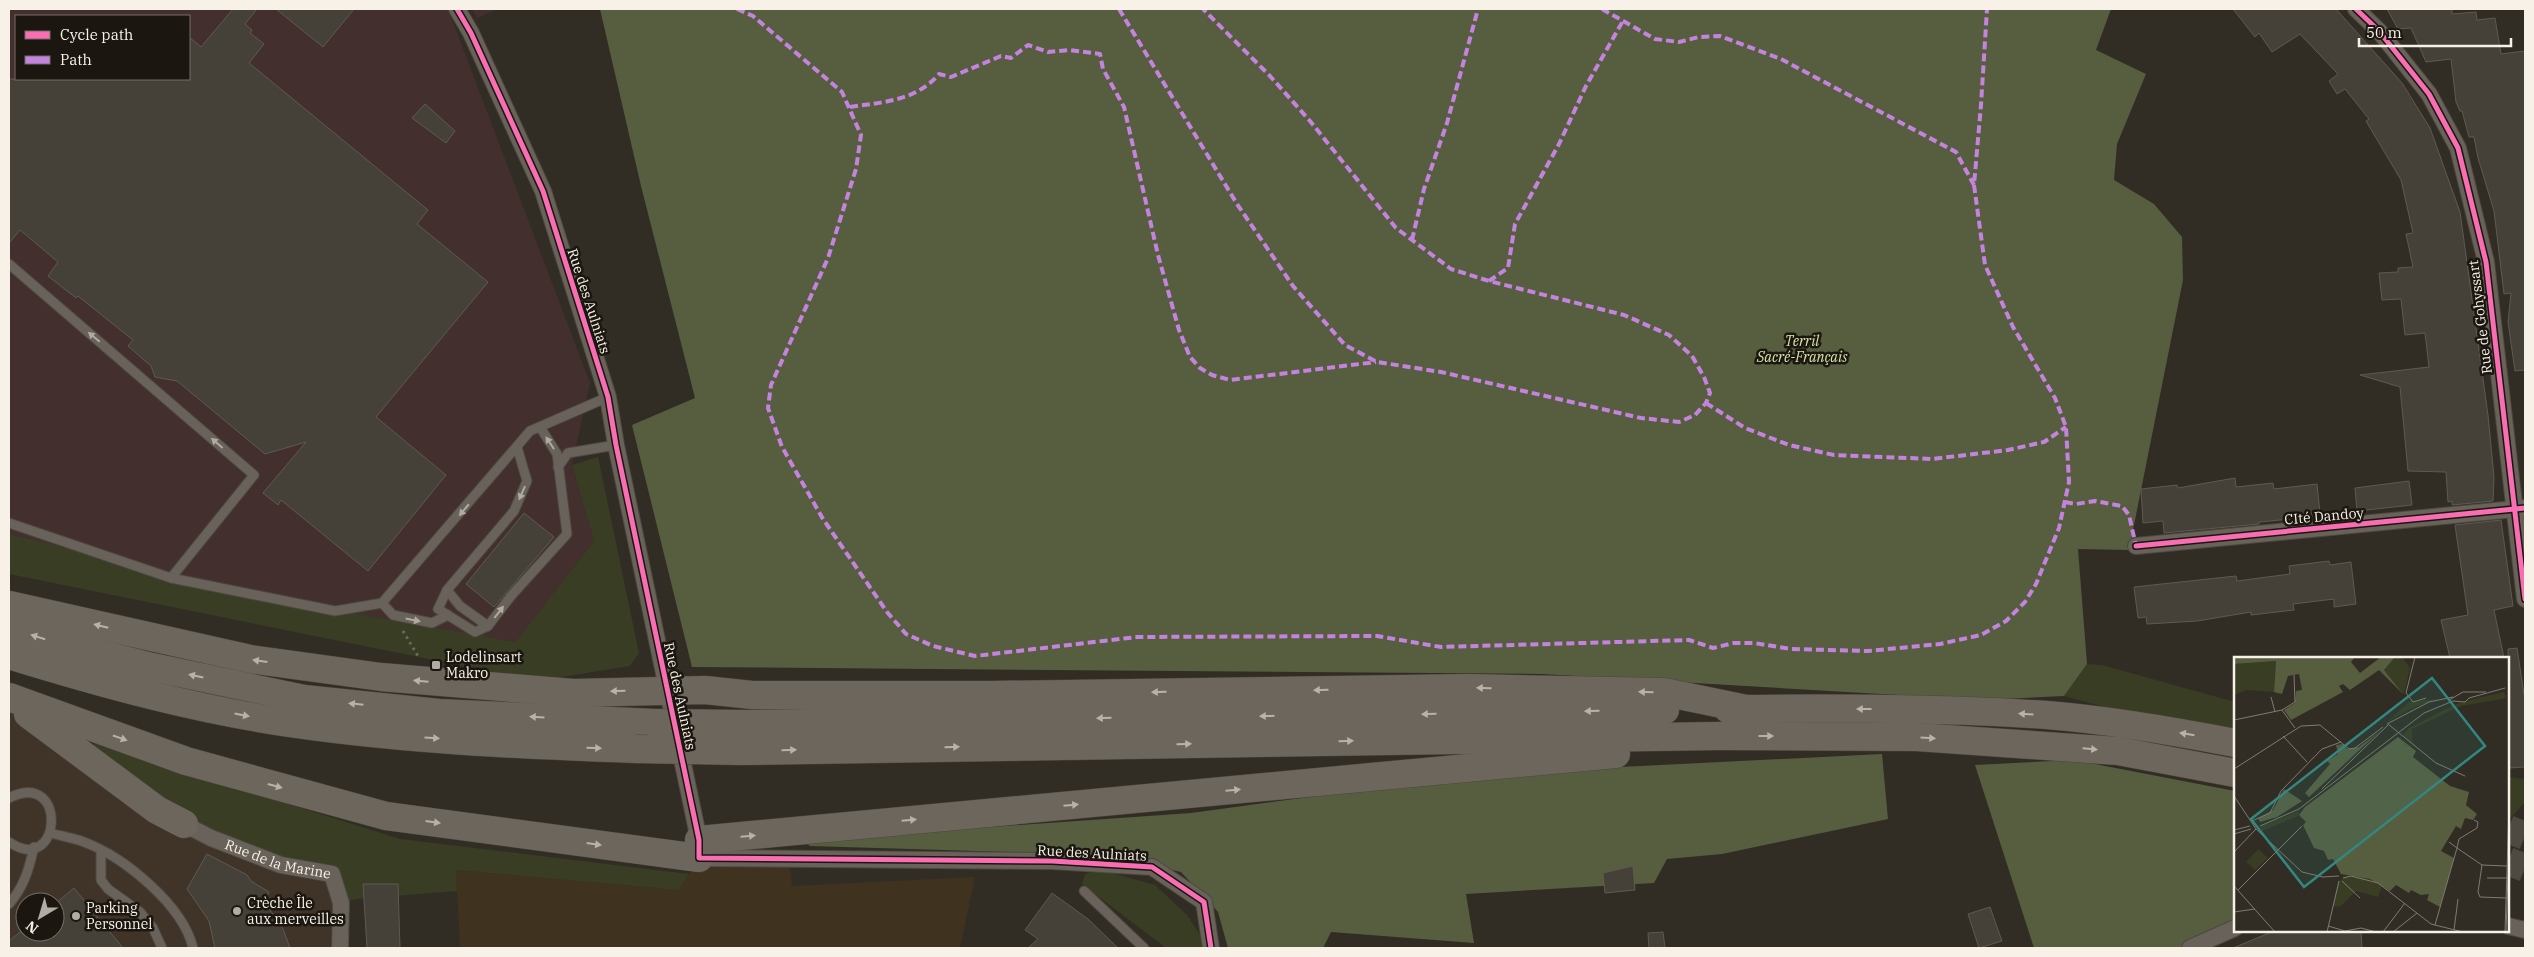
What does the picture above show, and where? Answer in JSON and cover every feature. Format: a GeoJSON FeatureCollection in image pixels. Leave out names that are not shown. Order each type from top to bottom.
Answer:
{"type":"FeatureCollection","features":[{"type":"Feature","properties":{"kind":"highway"},"geometry":{"type":"LineString","coordinates":[[9,605],[250,659],[381,677],[574,692],[706,690],[752,695],[833,696],[1469,688],[1664,692],[1746,709]]}},
{"type":"Feature","properties":{"kind":"highway"},"geometry":{"type":"LineString","coordinates":[[9,627],[62,644],[152,667],[304,699],[439,713],[656,723],[742,737],[1917,737],[2025,743],[2118,751],[2234,773]]}},
{"type":"Feature","properties":{"kind":"highway"},"geometry":{"type":"LineString","coordinates":[[9,655],[85,678],[162,698],[296,724],[383,735],[507,744],[636,750],[742,737],[1746,709],[1928,710],[2049,716],[2185,733],[2234,743]]}},
{"type":"Feature","properties":{"kind":"highway"},"geometry":{"type":"LineString","coordinates":[[9,698],[186,761],[386,816],[699,849],[1619,753],[1717,736]]}},
{"type":"Feature","properties":{"kind":"highway"},"geometry":{"type":"LineString","coordinates":[[9,698],[156,810],[184,824]]}},
{"type":"Feature","properties":{"kind":"highway"},"geometry":{"type":"LineString","coordinates":[[81,753],[73,739],[76,730],[83,725]]}},
{"type":"Feature","properties":{"kind":"street","name":"Rue des Aulniats"},"geometry":{"type":"LineString","coordinates":[[457,9],[471,33],[542,191],[608,397],[616,445],[699,849],[1052,861],[1152,867],[1204,902],[1211,948]]}},
{"type":"Feature","properties":{"kind":"street","name":"Rue de Gohyssart"},"geometry":{"type":"LineString","coordinates":[[2356,9],[2379,31],[2429,94],[2458,148],[2486,262],[2519,508],[2525,599]]}},
{"type":"Feature","properties":{"kind":"street","name":"CIté Dandoy"},"geometry":{"type":"LineString","coordinates":[[2136,546],[2519,508]]}},
{"type":"Feature","properties":{"kind":"street","name":"Rue de la Marine"},"geometry":{"type":"LineString","coordinates":[[184,824],[211,838],[281,865],[332,874],[341,903],[340,948]]}},
{"type":"Feature","properties":{"kind":"street"},"geometry":{"type":"LineString","coordinates":[[2509,926],[2525,930]]}},
{"type":"Feature","properties":{"kind":"street"},"geometry":{"type":"LineString","coordinates":[[2190,948],[2234,928]]}},
{"type":"Feature","properties":{"kind":"lane"},"geometry":{"type":"LineString","coordinates":[[9,264],[254,475],[171,578]]}},
{"type":"Feature","properties":{"kind":"lane"},"geometry":{"type":"LineString","coordinates":[[9,523],[171,578],[335,611],[382,603],[530,431],[608,397]]}},
{"type":"Feature","properties":{"kind":"lane"},"geometry":{"type":"LineString","coordinates":[[517,447],[528,481],[514,512],[447,590],[438,609],[475,632],[488,626],[511,596],[567,534],[558,454],[540,427]]}},
{"type":"Feature","properties":{"kind":"lane"},"geometry":{"type":"LineString","coordinates":[[558,467],[568,453],[616,445]]}},
{"type":"Feature","properties":{"kind":"lane"},"geometry":{"type":"LineString","coordinates":[[447,590],[460,606],[488,626]]}},
{"type":"Feature","properties":{"kind":"lane"},"geometry":{"type":"LineString","coordinates":[[382,603],[393,615],[432,623],[448,615]]}},
{"type":"Feature","properties":{"kind":"lane"},"geometry":{"type":"LineString","coordinates":[[9,798],[34,794],[42,799],[52,812],[53,826],[50,833],[40,844],[34,847],[25,848],[9,844]]}},
{"type":"Feature","properties":{"kind":"lane"},"geometry":{"type":"LineString","coordinates":[[50,833],[84,842],[101,850],[141,878],[160,895],[185,926],[193,948]]}},
{"type":"Feature","properties":{"kind":"lane"},"geometry":{"type":"LineString","coordinates":[[9,904],[18,893],[27,876],[34,847]]}},
{"type":"Feature","properties":{"kind":"lane"},"geometry":{"type":"LineString","coordinates":[[101,850],[101,880],[108,889],[140,912],[153,928],[162,948]]}},
{"type":"Feature","properties":{"kind":"lane"},"geometry":{"type":"LineString","coordinates":[[1084,891],[1144,948]]}},
{"type":"Feature","properties":{"kind":"path"},"geometry":{"type":"LineString","coordinates":[[393,615],[434,682]]}},
{"type":"Feature","properties":{"kind":"shaded area"},"geometry":{"type":"Polygon","coordinates":[[[9,9],[448,9],[590,383],[572,465],[594,541],[517,642],[267,604],[9,534],[9,9]]]}},
{"type":"Feature","properties":{"kind":"shaded area"},"geometry":{"type":"Polygon","coordinates":[[[472,9],[497,9],[477,18],[472,9]]]}},
{"type":"Feature","properties":{"kind":"shaded area"},"geometry":{"type":"Polygon","coordinates":[[[9,699],[110,777],[346,879],[337,948],[9,948],[9,699]]]}},
{"type":"Feature","properties":{"kind":"shaded area"},"geometry":{"type":"Polygon","coordinates":[[[699,858],[789,859],[792,886],[975,877],[960,948],[460,948],[456,870],[679,890],[699,858]]]}},
{"type":"Feature","properties":{"kind":"green space","name":"Terril Sacré-Français"},"geometry":{"type":"Polygon","coordinates":[[[600,9],[2111,9],[2096,50],[2146,74],[2117,144],[2114,180],[2154,204],[2182,237],[2183,280],[2129,550],[2078,549],[2087,664],[2064,696],[1984,700],[1542,674],[692,667],[632,425],[695,398],[641,186],[600,9]]]}},
{"type":"Feature","properties":{"kind":"green space"},"geometry":{"type":"Polygon","coordinates":[[[598,457],[639,653],[630,666],[537,681],[9,574],[9,534],[285,601],[516,642],[594,541],[572,465],[598,457]]]}},
{"type":"Feature","properties":{"kind":"green space"},"geometry":{"type":"Polygon","coordinates":[[[2087,664],[2102,665],[2234,702],[2234,742],[2064,696],[2087,664]]]}},
{"type":"Feature","properties":{"kind":"green space"},"geometry":{"type":"Polygon","coordinates":[[[94,743],[400,839],[689,874],[679,890],[456,870],[457,891],[357,899],[341,903],[332,874],[267,860],[157,810],[98,767],[94,743]]]}},
{"type":"Feature","properties":{"kind":"green space"},"geometry":{"type":"Polygon","coordinates":[[[1882,754],[1888,819],[1722,854],[1667,859],[1654,883],[1466,894],[1474,943],[1331,932],[1323,948],[1228,948],[1218,912],[1181,872],[1105,855],[810,846],[802,840],[1191,813],[1480,774],[1882,754]]]}},
{"type":"Feature","properties":{"kind":"green space"},"geometry":{"type":"Polygon","coordinates":[[[2074,760],[2234,791],[2234,921],[2184,948],[2034,948],[1975,765],[2074,760]]]}},
{"type":"Feature","properties":{"kind":"green space"},"geometry":{"type":"Polygon","coordinates":[[[2509,777],[2525,779],[2525,802],[2509,820],[2509,777]]]}},
{"type":"Feature","properties":{"kind":"green space"},"geometry":{"type":"Polygon","coordinates":[[[1101,870],[1155,885],[1187,915],[1206,944],[1206,948],[1166,948],[1082,884],[1085,874],[1101,870]]]}},
{"type":"Feature","properties":{"kind":"building"},"geometry":{"type":"Polygon","coordinates":[[[233,9],[257,9],[245,24],[252,30],[250,33],[264,44],[249,63],[428,210],[417,224],[488,282],[376,417],[446,475],[368,571],[281,500],[278,505],[263,493],[306,442],[265,454],[177,381],[155,377],[151,366],[128,346],[133,340],[78,296],[76,298],[48,276],[58,262],[20,230],[9,243],[9,79],[190,80],[190,38],[201,47],[233,9]]]}},
{"type":"Feature","properties":{"kind":"building"},"geometry":{"type":"Polygon","coordinates":[[[276,9],[354,9],[323,47],[276,9]]]}},
{"type":"Feature","properties":{"kind":"building"},"geometry":{"type":"Polygon","coordinates":[[[2233,9],[2336,9],[2402,83],[2430,128],[2460,212],[2488,415],[2494,477],[2493,501],[2452,505],[2452,501],[2448,502],[2446,472],[2408,471],[2400,387],[2360,375],[2429,367],[2425,333],[2405,335],[2401,299],[2382,300],[2379,273],[2398,272],[2398,268],[2413,267],[2406,234],[2413,233],[2401,180],[2366,121],[2369,119],[2345,89],[2337,94],[2329,81],[2338,74],[2300,34],[2272,52],[2259,33],[2255,37],[2233,9]]]}},
{"type":"Feature","properties":{"kind":"building"},"geometry":{"type":"Polygon","coordinates":[[[2387,9],[2452,9],[2452,14],[2476,12],[2477,20],[2495,18],[2501,54],[2525,51],[2525,370],[2515,371],[2508,322],[2511,293],[2504,294],[2494,211],[2478,158],[2474,137],[2469,137],[2462,111],[2460,111],[2456,102],[2451,59],[2426,62],[2411,28],[2398,29],[2387,9]]]}},
{"type":"Feature","properties":{"kind":"building"},"geometry":{"type":"Polygon","coordinates":[[[425,104],[455,131],[446,143],[412,118],[425,104]]]}},
{"type":"Feature","properties":{"kind":"building"},"geometry":{"type":"Polygon","coordinates":[[[2235,478],[2236,487],[2273,483],[2274,489],[2317,484],[2320,513],[2311,513],[2312,517],[2259,522],[2259,524],[2164,533],[2163,521],[2143,523],[2141,489],[2177,485],[2178,488],[2235,478]]]}},
{"type":"Feature","properties":{"kind":"building"},"geometry":{"type":"Polygon","coordinates":[[[2409,481],[2412,505],[2357,511],[2355,488],[2409,481]]]}},
{"type":"Feature","properties":{"kind":"building"},"geometry":{"type":"Polygon","coordinates":[[[524,513],[554,537],[494,607],[466,584],[524,513]]]}},
{"type":"Feature","properties":{"kind":"building"},"geometry":{"type":"Polygon","coordinates":[[[2501,520],[2513,606],[2494,610],[2504,657],[2450,657],[2441,620],[2468,615],[2455,525],[2501,520]]]}},
{"type":"Feature","properties":{"kind":"building"},"geometry":{"type":"Polygon","coordinates":[[[2329,561],[2330,565],[2351,562],[2356,604],[2334,607],[2334,599],[2293,604],[2294,610],[2251,615],[2251,612],[2197,621],[2147,624],[2146,617],[2138,618],[2134,587],[2236,576],[2237,581],[2290,574],[2289,566],[2329,561]]]}},
{"type":"Feature","properties":{"kind":"building"},"geometry":{"type":"Polygon","coordinates":[[[2517,648],[2525,701],[2525,767],[2509,768],[2508,649],[2517,648]]]}},
{"type":"Feature","properties":{"kind":"building","name":"Crèche Île aux merveilles"},"geometry":{"type":"Polygon","coordinates":[[[207,854],[247,875],[251,881],[269,892],[264,901],[283,929],[290,948],[215,948],[209,921],[187,889],[207,854]]]}},
{"type":"Feature","properties":{"kind":"building"},"geometry":{"type":"Polygon","coordinates":[[[1633,866],[1635,890],[1605,893],[1603,873],[1633,866]]]}},
{"type":"Feature","properties":{"kind":"building"},"geometry":{"type":"Polygon","coordinates":[[[363,884],[398,884],[400,948],[367,948],[363,884]]]}},
{"type":"Feature","properties":{"kind":"building","name":"Parking Personnel"},"geometry":{"type":"Polygon","coordinates":[[[74,888],[123,948],[9,948],[9,941],[15,936],[15,942],[65,942],[65,896],[74,888]]]}},
{"type":"Feature","properties":{"kind":"building"},"geometry":{"type":"Polygon","coordinates":[[[1052,893],[1088,919],[1118,948],[1028,948],[1038,939],[1025,930],[1052,893]]]}},
{"type":"Feature","properties":{"kind":"building"},"geometry":{"type":"Polygon","coordinates":[[[1990,907],[2002,941],[1979,948],[1968,914],[1990,907]]]}},
{"type":"Feature","properties":{"kind":"building"},"geometry":{"type":"Polygon","coordinates":[[[1663,932],[1665,948],[1649,948],[1648,933],[1663,932]]]}},
{"type":"Feature","properties":{"kind":"building"},"geometry":{"type":"Polygon","coordinates":[[[2272,932],[2361,932],[2362,948],[2233,948],[2272,932]]]}},
{"type":"Feature","properties":{"kind":"tunnel"},"geometry":{"type":"LineString","coordinates":[[2509,829],[2525,836]]}},
{"type":"Feature","properties":{"kind":"tunnel"},"geometry":{"type":"LineString","coordinates":[[2509,861],[2525,868]]}},
{"type":"Feature","properties":{"kind":"marked path"},"geometry":{"type":"LineString","coordinates":[[737,9],[753,16],[842,92],[861,135],[856,169],[828,258],[771,385],[768,408],[782,447],[823,519],[887,612],[906,634],[933,646],[975,656],[1137,637],[1377,636],[1441,647],[1689,640],[1713,648],[1734,643],[1754,643],[1791,649],[1868,651],[1940,644],[1981,635],[2006,621],[2025,602],[2036,584],[2059,528],[2069,482],[2066,427],[2055,398],[2013,327],[1985,265],[1974,185],[1987,9]]}},
{"type":"Feature","properties":{"kind":"marked path"},"geometry":{"type":"LineString","coordinates":[[1119,9],[1237,204],[1293,286],[1345,345],[1377,362],[1441,372],[1641,418],[1679,422],[1695,415],[1706,403],[1710,393],[1704,377],[1692,356],[1669,335],[1624,315],[1489,281],[1451,269],[1396,228],[1310,121],[1270,76],[1203,9]]}},
{"type":"Feature","properties":{"kind":"marked path"},"geometry":{"type":"LineString","coordinates":[[1412,240],[1424,189],[1447,123],[1478,9]]}},
{"type":"Feature","properties":{"kind":"marked path"},"geometry":{"type":"LineString","coordinates":[[1602,9],[1655,39],[1679,42],[1699,37],[1720,36],[1781,59],[1956,152],[1974,185]]}},
{"type":"Feature","properties":{"kind":"marked path"},"geometry":{"type":"LineString","coordinates":[[1489,281],[1508,268],[1515,224],[1559,144],[1586,86],[1624,19]]}},
{"type":"Feature","properties":{"kind":"marked path"},"geometry":{"type":"LineString","coordinates":[[850,107],[898,99],[920,90],[939,74],[951,77],[1001,56],[1011,58],[1028,45],[1048,52],[1069,50],[1100,54],[1103,69],[1124,107],[1158,255],[1179,330],[1190,357],[1200,368],[1212,375],[1230,380],[1376,362]]}},
{"type":"Feature","properties":{"kind":"marked path"},"geometry":{"type":"LineString","coordinates":[[1706,403],[1745,428],[1789,445],[1834,455],[1932,459],[2008,450],[2044,442],[2066,427]]}},
{"type":"Feature","properties":{"kind":"marked path"},"geometry":{"type":"LineString","coordinates":[[2065,502],[2076,504],[2095,501],[2122,506],[2129,515],[2136,546]]}},
{"type":"Feature","properties":{"kind":"cycle path"},"geometry":{"type":"LineString","coordinates":[[457,9],[471,33],[543,191],[608,397],[616,445],[699,840],[699,858],[1052,861],[1152,867],[1204,902],[1211,948]]}},
{"type":"Feature","properties":{"kind":"cycle path"},"geometry":{"type":"LineString","coordinates":[[2356,9],[2379,31],[2429,94],[2458,148],[2486,262],[2525,599]]}},
{"type":"Feature","properties":{"kind":"cycle path"},"geometry":{"type":"LineString","coordinates":[[2136,546],[2525,508]]}},
{"type":"Feature","properties":{"kind":"place","name":"Lodelinsart Makro"},"geometry":{"type":"Point","coordinates":[436,665]}},
{"type":"Feature","properties":{"kind":"place","name":"Crèche Île aux merveilles"},"geometry":{"type":"Point","coordinates":[237,911]}},
{"type":"Feature","properties":{"kind":"place","name":"Parking Personnel"},"geometry":{"type":"Point","coordinates":[76,916]}}]}
